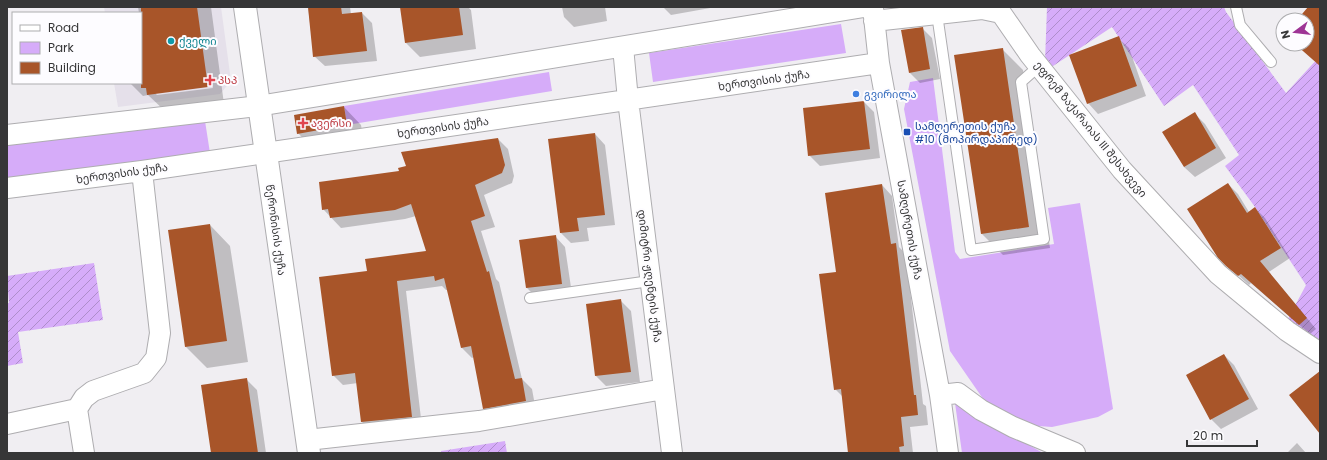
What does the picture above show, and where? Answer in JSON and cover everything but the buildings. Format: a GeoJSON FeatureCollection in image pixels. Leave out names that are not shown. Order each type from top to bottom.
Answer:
{"type":"FeatureCollection","features":[{"type":"Feature","properties":{"kind":"street","name":"წერონისის ქუჩა"},"geometry":{"type":"LineString","coordinates":[[245,7],[308,447]]}},
{"type":"Feature","properties":{"kind":"street","name":"ეფრემ ზაქარაიას III შესახვევი"},"geometry":{"type":"LineString","coordinates":[[870,12],[937,14],[982,9],[1005,10],[1039,66],[1122,170],[1218,274],[1287,331],[1320,353]]}},
{"type":"Feature","properties":{"kind":"street"},"geometry":{"type":"LineString","coordinates":[[7,135],[258,106],[623,47],[870,12]]}},
{"type":"Feature","properties":{"kind":"street","name":"სამღერეთის ქუჩა"},"geometry":{"type":"LineString","coordinates":[[870,12],[940,395],[948,453]]}},
{"type":"Feature","properties":{"kind":"street","name":"დიმიტრი ჟღენტის ქუჩა"},"geometry":{"type":"LineString","coordinates":[[623,47],[628,100],[672,453]]}},
{"type":"Feature","properties":{"kind":"street","name":"ხერთვისის ქუჩა"},"geometry":{"type":"LineString","coordinates":[[7,188],[142,171],[879,63]]}},
{"type":"Feature","properties":{"kind":"street"},"geometry":{"type":"LineString","coordinates":[[84,453],[77,409],[84,398],[93,391],[144,373],[156,358],[160,333],[142,171]]}},
{"type":"Feature","properties":{"kind":"street"},"geometry":{"type":"LineString","coordinates":[[308,447],[479,421],[664,389]]}},
{"type":"Feature","properties":{"kind":"street"},"geometry":{"type":"LineString","coordinates":[[940,395],[958,393],[981,410],[1013,427],[1075,453]]}},
{"type":"Feature","properties":{"kind":"street"},"geometry":{"type":"LineString","coordinates":[[7,424],[77,409]]}},
{"type":"Feature","properties":{"kind":"lane"},"geometry":{"type":"LineString","coordinates":[[1236,7],[1240,25],[1271,62]]}},
{"type":"Feature","properties":{"kind":"lane"},"geometry":{"type":"LineString","coordinates":[[937,14],[971,250],[1044,239],[1021,82],[1039,66]]}},
{"type":"Feature","properties":{"kind":"lane"},"geometry":{"type":"LineString","coordinates":[[530,298],[650,280]]}},
{"type":"Feature","properties":{"kind":"shaded area","name":"ქველი"},"geometry":{"type":"Polygon","coordinates":[[[104,7],[221,7],[231,81],[220,94],[118,107],[114,84],[142,84],[142,12],[105,12],[104,7]]]}},
{"type":"Feature","properties":{"kind":"green space"},"geometry":{"type":"Polygon","coordinates":[[[1047,7],[1224,7],[1226,12],[1286,93],[1320,56],[1320,340],[1288,319],[1306,285],[1255,207],[1225,166],[1239,155],[1193,85],[1164,106],[1112,27],[1050,68],[1045,62],[1047,7]]]}},
{"type":"Feature","properties":{"kind":"green space"},"geometry":{"type":"Polygon","coordinates":[[[841,24],[846,53],[653,82],[649,53],[841,24]]]}},
{"type":"Feature","properties":{"kind":"green space"},"geometry":{"type":"Polygon","coordinates":[[[549,72],[552,91],[347,125],[344,106],[549,72]]]}},
{"type":"Feature","properties":{"kind":"green space"},"geometry":{"type":"Polygon","coordinates":[[[933,78],[955,252],[960,259],[1054,244],[1048,208],[1080,203],[1113,409],[1098,417],[1052,427],[1025,425],[988,406],[950,351],[904,109],[910,82],[933,78]]]}},
{"type":"Feature","properties":{"kind":"green space"},"geometry":{"type":"Polygon","coordinates":[[[205,121],[210,153],[7,178],[7,145],[205,121]]]}},
{"type":"Feature","properties":{"kind":"green space"},"geometry":{"type":"Polygon","coordinates":[[[94,263],[103,320],[18,332],[23,363],[7,366],[7,303],[9,303],[7,276],[94,263]]]}},
{"type":"Feature","properties":{"kind":"green space"},"geometry":{"type":"Polygon","coordinates":[[[955,403],[1043,453],[962,453],[955,403]]]}},
{"type":"Feature","properties":{"kind":"green space"},"geometry":{"type":"Polygon","coordinates":[[[505,441],[507,453],[441,453],[441,451],[505,441]]]}},
{"type":"Feature","properties":{"kind":"place","name":"ქველი"},"geometry":{"type":"Point","coordinates":[171,41]}},
{"type":"Feature","properties":{"kind":"place","name":"პსპ"},"geometry":{"type":"Point","coordinates":[210,80]}},
{"type":"Feature","properties":{"kind":"place","name":"გვირილა"},"geometry":{"type":"Point","coordinates":[856,94]}},
{"type":"Feature","properties":{"kind":"place","name":"ავერსი"},"geometry":{"type":"Point","coordinates":[303,123]}},
{"type":"Feature","properties":{"kind":"place","name":"სამღერეთის ქუჩა #10 (მოპირდაპირედ)"},"geometry":{"type":"Point","coordinates":[907,132]}}]}
